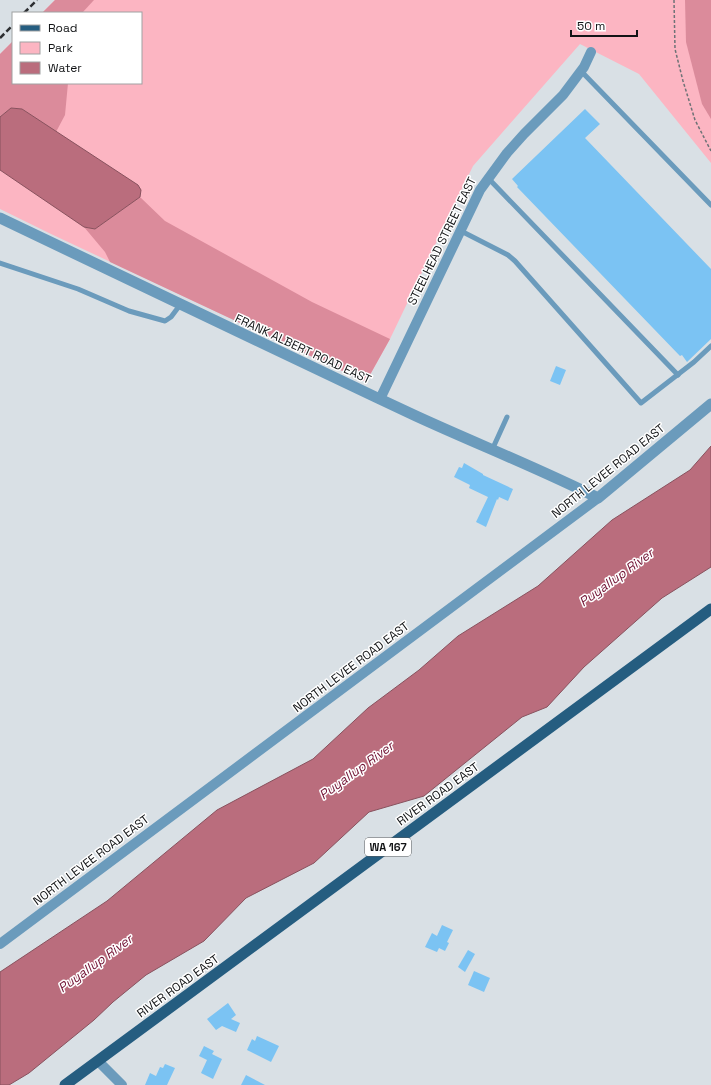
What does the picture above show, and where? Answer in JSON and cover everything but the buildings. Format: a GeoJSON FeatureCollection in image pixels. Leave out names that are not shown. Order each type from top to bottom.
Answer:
{"type":"FeatureCollection","features":[{"type":"Feature","properties":{"kind":"main road","name":"RIVER ROAD EAST"},"geometry":{"type":"LineString","coordinates":[[65,1085],[711,609]]}},
{"type":"Feature","properties":{"kind":"street","name":"STEELHEAD STREET EAST"},"geometry":{"type":"LineString","coordinates":[[380,399],[480,190],[507,153],[563,95],[581,71],[591,52]]}},
{"type":"Feature","properties":{"kind":"street","name":"FRANK ALBERT ROAD EAST"},"geometry":{"type":"LineString","coordinates":[[0,218],[439,427],[550,475],[598,498]]}},
{"type":"Feature","properties":{"kind":"street","name":"NORTH LEVEE ROAD EAST"},"geometry":{"type":"LineString","coordinates":[[0,944],[598,498],[711,404]]}},
{"type":"Feature","properties":{"kind":"street"},"geometry":{"type":"LineString","coordinates":[[98,1061],[122,1085]]}},
{"type":"Feature","properties":{"kind":"lane"},"geometry":{"type":"LineString","coordinates":[[581,71],[711,205]]}},
{"type":"Feature","properties":{"kind":"lane"},"geometry":{"type":"LineString","coordinates":[[488,178],[678,375]]}},
{"type":"Feature","properties":{"kind":"lane"},"geometry":{"type":"LineString","coordinates":[[461,231],[508,254],[515,260],[641,403],[694,362],[711,346]]}},
{"type":"Feature","properties":{"kind":"lane"},"geometry":{"type":"LineString","coordinates":[[0,263],[78,289],[129,311],[165,321],[171,317],[180,305]]}},
{"type":"Feature","properties":{"kind":"lane"},"geometry":{"type":"LineString","coordinates":[[492,450],[507,417]]}},
{"type":"Feature","properties":{"kind":"path"},"geometry":{"type":"LineString","coordinates":[[674,0],[675,49],[695,120],[711,151]]}},
{"type":"Feature","properties":{"kind":"green space"},"geometry":{"type":"Polygon","coordinates":[[[55,0],[711,0],[711,163],[639,74],[580,44],[473,166],[390,339],[366,382],[0,209],[0,54],[12,42],[12,84],[142,84],[142,12],[43,12],[55,0]]]}},
{"type":"Feature","properties":{"kind":"shaded area"},"geometry":{"type":"Polygon","coordinates":[[[55,0],[94,0],[83,12],[43,12],[55,0]]]}},
{"type":"Feature","properties":{"kind":"shaded area"},"geometry":{"type":"Polygon","coordinates":[[[685,0],[711,0],[711,119],[702,104],[686,42],[685,0]]]}},
{"type":"Feature","properties":{"kind":"shaded area"},"geometry":{"type":"Polygon","coordinates":[[[12,42],[12,84],[68,84],[65,115],[56,132],[22,109],[11,108],[0,117],[0,54],[12,42]]]}},
{"type":"Feature","properties":{"kind":"shaded area"},"geometry":{"type":"Polygon","coordinates":[[[140,197],[165,221],[312,302],[390,339],[366,382],[110,262],[105,252],[84,227],[95,229],[140,197]]]}},
{"type":"Feature","properties":{"kind":"water"},"geometry":{"type":"Polygon","coordinates":[[[11,108],[22,109],[138,185],[141,190],[140,197],[95,229],[84,227],[0,170],[0,117],[11,108]]]}},
{"type":"Feature","properties":{"kind":"water","name":"Puyallup River"},"geometry":{"type":"Polygon","coordinates":[[[711,446],[711,567],[662,598],[584,667],[547,707],[522,717],[424,796],[369,812],[314,863],[246,898],[204,941],[146,975],[29,1073],[9,1085],[0,1085],[0,972],[107,901],[217,810],[313,759],[368,708],[419,670],[458,636],[538,586],[612,520],[690,470],[711,446]]]}},
{"type":"Feature","properties":{"kind":"railway"},"geometry":{"type":"LineString","coordinates":[[25,12],[37,0]]}},
{"type":"Feature","properties":{"kind":"railway"},"geometry":{"type":"LineString","coordinates":[[0,38],[12,26]]}}]}
